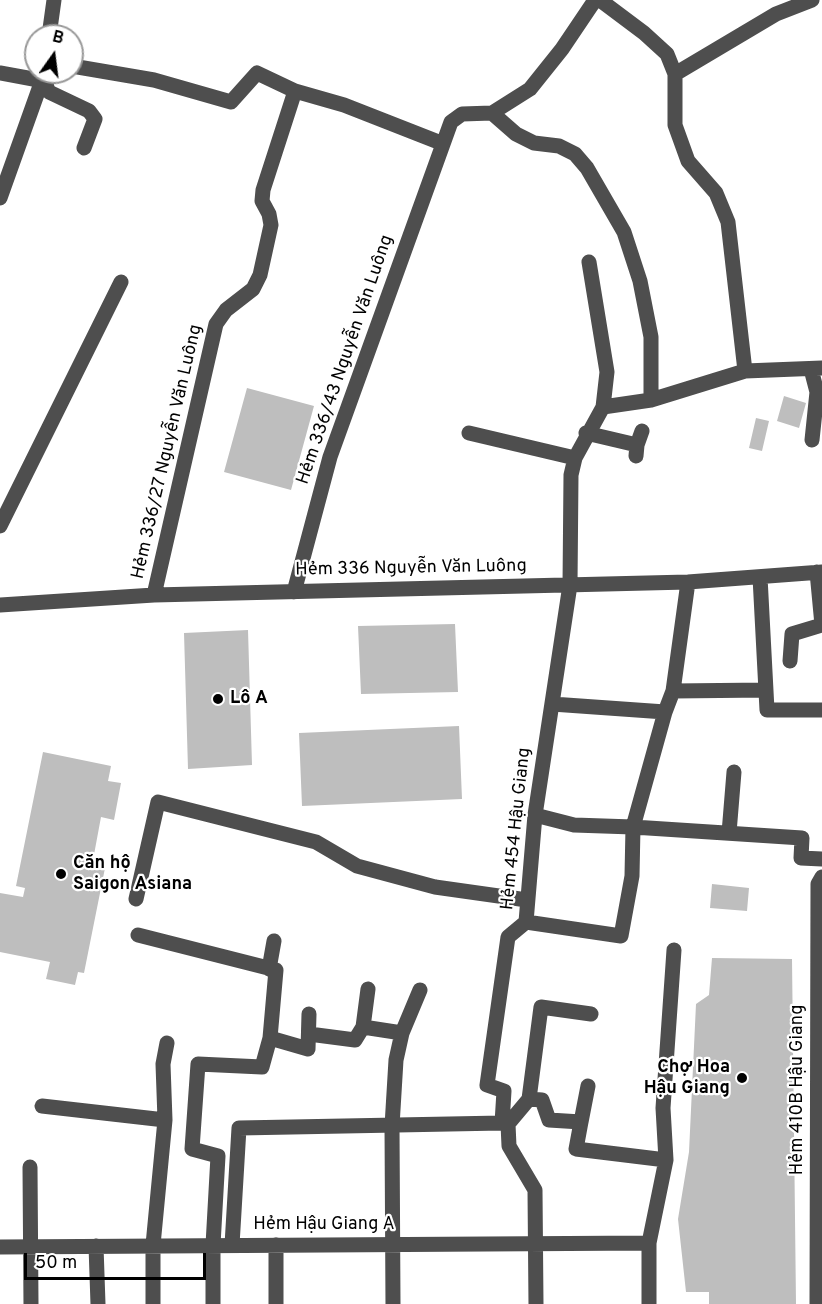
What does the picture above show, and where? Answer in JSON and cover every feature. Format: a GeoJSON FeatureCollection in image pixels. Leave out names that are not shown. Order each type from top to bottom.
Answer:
{"type":"FeatureCollection","features":[{"type":"Feature","properties":{"kind":"street"},"geometry":{"type":"LineString","coordinates":[[51,24],[54,0]]}},
{"type":"Feature","properties":{"kind":"street"},"geometry":{"type":"LineString","coordinates":[[595,0],[562,49],[530,89],[492,113],[516,134],[534,143],[559,146],[574,154],[587,168],[624,232],[640,281],[651,337],[651,400]]}},
{"type":"Feature","properties":{"kind":"street"},"geometry":{"type":"LineString","coordinates":[[600,0],[644,33],[667,54],[675,74],[675,125],[688,161],[716,193],[728,222],[745,371]]}},
{"type":"Feature","properties":{"kind":"street"},"geometry":{"type":"LineString","coordinates":[[675,74],[776,14],[812,0]]}},
{"type":"Feature","properties":{"kind":"street"},"geometry":{"type":"LineString","coordinates":[[84,68],[153,80],[231,102],[257,73],[295,91],[344,105],[441,143]]}},
{"type":"Feature","properties":{"kind":"street"},"geometry":{"type":"LineString","coordinates":[[0,73],[24,75]]}},
{"type":"Feature","properties":{"kind":"street"},"geometry":{"type":"LineString","coordinates":[[0,198],[41,84]]}},
{"type":"Feature","properties":{"kind":"street"},"geometry":{"type":"LineString","coordinates":[[46,84],[49,92],[89,111],[95,119],[84,148]]}},
{"type":"Feature","properties":{"kind":"street","name":"Hẻm 336/27 Nguyễn Văn Luông"},"geometry":{"type":"LineString","coordinates":[[154,596],[216,324],[234,303],[253,289],[260,275],[271,225],[269,214],[262,201],[263,190],[295,91]]}},
{"type":"Feature","properties":{"kind":"street","name":"Hẻm 336/43 Nguyễn Văn Luông"},"geometry":{"type":"LineString","coordinates":[[294,592],[330,458],[441,143],[451,122],[462,114],[492,113]]}},
{"type":"Feature","properties":{"kind":"street"},"geometry":{"type":"LineString","coordinates":[[589,262],[607,372],[603,406],[651,400],[745,371],[816,369],[817,392],[812,440]]}},
{"type":"Feature","properties":{"kind":"street"},"geometry":{"type":"LineString","coordinates":[[0,526],[121,282]]}},
{"type":"Feature","properties":{"kind":"street","name":"Hẻm 454 Hậu Giang"},"geometry":{"type":"LineString","coordinates":[[536,1304],[535,1190],[509,1146],[505,1123],[504,1091],[487,1084],[508,937],[526,922],[535,815],[570,585],[571,475],[575,458],[586,433],[603,406]]}},
{"type":"Feature","properties":{"kind":"street"},"geometry":{"type":"LineString","coordinates":[[469,433],[575,458]]}},
{"type":"Feature","properties":{"kind":"street"},"geometry":{"type":"LineString","coordinates":[[586,433],[638,444]]}},
{"type":"Feature","properties":{"kind":"street"},"geometry":{"type":"LineString","coordinates":[[790,661],[792,634],[822,625],[820,572]]}},
{"type":"Feature","properties":{"kind":"street","name":"Hẻm 336 Nguyễn Văn Luông"},"geometry":{"type":"LineString","coordinates":[[0,605],[154,596],[688,582],[820,572]]}},
{"type":"Feature","properties":{"kind":"street"},"geometry":{"type":"LineString","coordinates":[[760,577],[767,710],[822,710]]}},
{"type":"Feature","properties":{"kind":"street"},"geometry":{"type":"LineString","coordinates":[[526,922],[621,936],[632,876],[633,827],[673,691],[688,582]]}},
{"type":"Feature","properties":{"kind":"street"},"geometry":{"type":"LineString","coordinates":[[673,691],[766,690]]}},
{"type":"Feature","properties":{"kind":"street"},"geometry":{"type":"LineString","coordinates":[[552,704],[665,712]]}},
{"type":"Feature","properties":{"kind":"street"},"geometry":{"type":"LineString","coordinates":[[729,833],[734,772]]}},
{"type":"Feature","properties":{"kind":"street"},"geometry":{"type":"LineString","coordinates":[[136,899],[158,802],[316,842],[357,866],[435,887],[527,900]]}},
{"type":"Feature","properties":{"kind":"street"},"geometry":{"type":"LineString","coordinates":[[535,815],[574,825],[802,838],[801,858],[822,860]]}},
{"type":"Feature","properties":{"kind":"street","name":"Hẻm 410B Hậu Giang"},"geometry":{"type":"LineString","coordinates":[[817,1304],[820,1111],[818,884],[822,877]]}},
{"type":"Feature","properties":{"kind":"street"},"geometry":{"type":"LineString","coordinates":[[138,935],[276,970],[270,1038],[262,1066],[198,1065],[192,1149],[218,1156],[213,1245],[213,1304]]}},
{"type":"Feature","properties":{"kind":"street"},"geometry":{"type":"LineString","coordinates":[[269,969],[274,941]]}},
{"type":"Feature","properties":{"kind":"street"},"geometry":{"type":"LineString","coordinates":[[649,1304],[649,1243],[666,1160],[663,1108],[674,950]]}},
{"type":"Feature","properties":{"kind":"street"},"geometry":{"type":"LineString","coordinates":[[309,1034],[355,1040],[363,1027],[368,989]]}},
{"type":"Feature","properties":{"kind":"street"},"geometry":{"type":"LineString","coordinates":[[393,1304],[392,1126],[396,1060],[402,1033],[420,990]]}},
{"type":"Feature","properties":{"kind":"street"},"geometry":{"type":"LineString","coordinates":[[232,1245],[239,1128],[505,1123],[529,1099],[541,1007],[591,1014]]}},
{"type":"Feature","properties":{"kind":"street"},"geometry":{"type":"LineString","coordinates":[[270,1038],[308,1049],[309,1014]]}},
{"type":"Feature","properties":{"kind":"street"},"geometry":{"type":"LineString","coordinates":[[363,1027],[402,1033]]}},
{"type":"Feature","properties":{"kind":"street"},"geometry":{"type":"LineString","coordinates":[[153,1304],[153,1245],[165,1120],[162,1064],[167,1043]]}},
{"type":"Feature","properties":{"kind":"street"},"geometry":{"type":"LineString","coordinates":[[588,1086],[576,1149],[666,1160]]}},
{"type":"Feature","properties":{"kind":"street"},"geometry":{"type":"LineString","coordinates":[[529,1099],[542,1100],[549,1120],[581,1122]]}},
{"type":"Feature","properties":{"kind":"street"},"geometry":{"type":"LineString","coordinates":[[42,1106],[165,1120]]}},
{"type":"Feature","properties":{"kind":"street"},"geometry":{"type":"LineString","coordinates":[[30,1167],[31,1304]]}},
{"type":"Feature","properties":{"kind":"street","name":"Hẻm Hậu Giang A"},"geometry":{"type":"LineString","coordinates":[[0,1247],[649,1243]]}},
{"type":"Feature","properties":{"kind":"street"},"geometry":{"type":"LineString","coordinates":[[276,1245],[276,1304]]}},
{"type":"Feature","properties":{"kind":"street"},"geometry":{"type":"LineString","coordinates":[[96,1246],[98,1304]]}},
{"type":"Feature","properties":{"kind":"building"},"geometry":{"type":"Polygon","coordinates":[[[247,388],[314,406],[291,490],[224,472],[247,388]]]}},
{"type":"Feature","properties":{"kind":"building"},"geometry":{"type":"Polygon","coordinates":[[[784,396],[806,403],[799,428],[777,421],[784,396]]]}},
{"type":"Feature","properties":{"kind":"building"},"geometry":{"type":"Polygon","coordinates":[[[756,418],[769,421],[762,451],[749,448],[756,418]]]}},
{"type":"Feature","properties":{"kind":"building"},"geometry":{"type":"Polygon","coordinates":[[[455,624],[458,692],[361,694],[358,626],[455,624]]]}},
{"type":"Feature","properties":{"kind":"building","name":"Lô A"},"geometry":{"type":"Polygon","coordinates":[[[248,630],[252,765],[188,769],[184,633],[248,630]]]}},
{"type":"Feature","properties":{"kind":"building"},"geometry":{"type":"Polygon","coordinates":[[[459,726],[462,799],[302,806],[299,733],[459,726]]]}},
{"type":"Feature","properties":{"kind":"building","name":"Căn hộ Saigon Asiana"},"geometry":{"type":"Polygon","coordinates":[[[43,752],[111,766],[108,781],[121,783],[114,820],[101,817],[93,860],[106,863],[84,973],[78,972],[75,985],[46,979],[50,962],[0,952],[0,893],[23,897],[25,888],[16,886],[43,752]]]}},
{"type":"Feature","properties":{"kind":"building"},"geometry":{"type":"Polygon","coordinates":[[[712,884],[749,888],[747,911],[710,908],[712,884]]]}},
{"type":"Feature","properties":{"kind":"building","name":"Chợ Hoa Hậu Giang"},"geometry":{"type":"Polygon","coordinates":[[[712,958],[792,959],[796,1304],[709,1304],[709,1292],[686,1292],[678,1219],[689,1152],[696,1004],[709,995],[712,958]]]}},
{"type":"Feature","properties":{"kind":"place","name":"Lô A"},"geometry":{"type":"Point","coordinates":[218,699]}},
{"type":"Feature","properties":{"kind":"place","name":"Căn hộ Saigon Asiana"},"geometry":{"type":"Point","coordinates":[61,874]}},
{"type":"Feature","properties":{"kind":"place","name":"Chợ Hoa Hậu Giang"},"geometry":{"type":"Point","coordinates":[742,1078]}}]}
